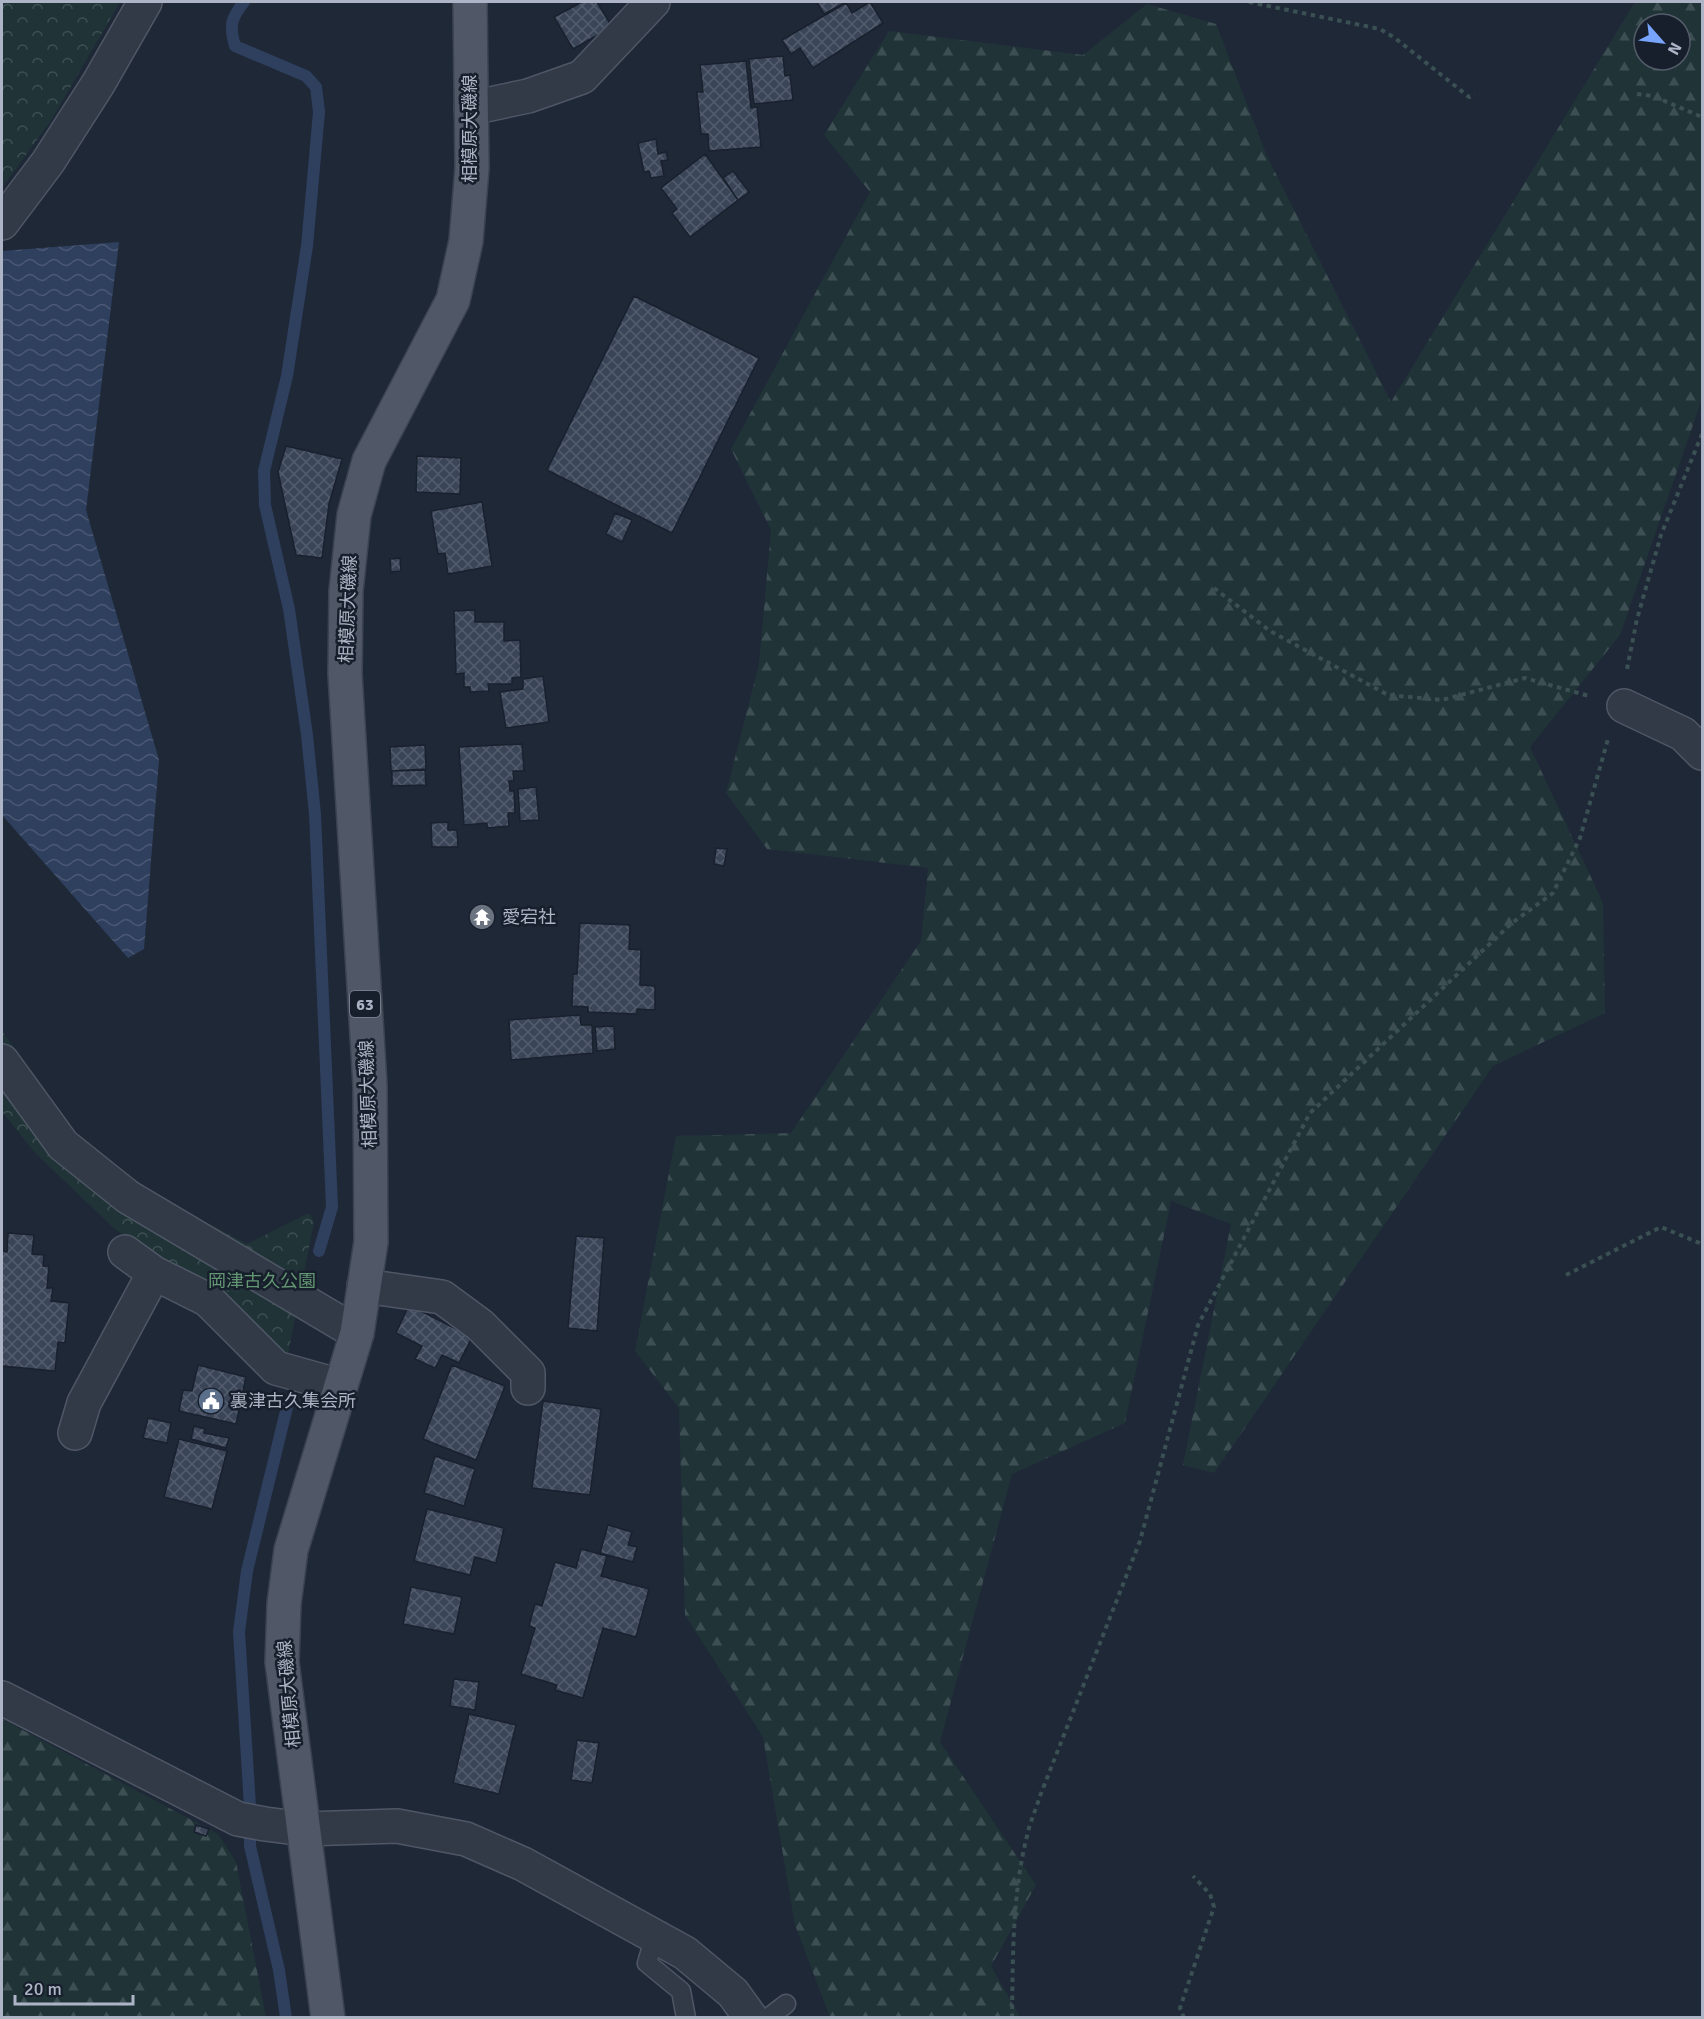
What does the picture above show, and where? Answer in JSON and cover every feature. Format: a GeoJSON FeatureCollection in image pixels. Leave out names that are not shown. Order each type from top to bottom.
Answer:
{"type":"FeatureCollection","features":[{"type":"Feature","properties":{"kind":"main road","name":"相模原大磯線"},"geometry":{"type":"LineString","coordinates":[[328,2018],[282,1662],[284,1604],[291,1550],[357,1333],[370,1242],[369,1085],[345,674],[345,591],[354,515],[369,460],[453,300],[466,241],[472,168],[470,2]]}},
{"type":"Feature","properties":{"kind":"street"},"geometry":{"type":"LineString","coordinates":[[2,223],[48,162],[98,84],[144,2]]}},
{"type":"Feature","properties":{"kind":"street"},"geometry":{"type":"LineString","coordinates":[[471,108],[528,96],[582,77],[653,2]]}},
{"type":"Feature","properties":{"kind":"street"},"geometry":{"type":"LineString","coordinates":[[1624,706],[1683,734],[1702,753]]}},
{"type":"Feature","properties":{"kind":"street"},"geometry":{"type":"LineString","coordinates":[[2,1061],[63,1145],[128,1197],[357,1333]]}},
{"type":"Feature","properties":{"kind":"street"},"geometry":{"type":"LineString","coordinates":[[125,1252],[154,1273],[208,1300],[276,1368],[340,1386]]}},
{"type":"Feature","properties":{"kind":"street"},"geometry":{"type":"LineString","coordinates":[[74,1412],[154,1273]]}},
{"type":"Feature","properties":{"kind":"street"},"geometry":{"type":"LineString","coordinates":[[364,1286],[442,1297],[480,1325],[528,1373],[528,1388]]}},
{"type":"Feature","properties":{"kind":"street"},"geometry":{"type":"LineString","coordinates":[[2,1698],[251,1822],[304,1829],[397,1826],[466,1839],[523,1864],[685,1953],[733,1993],[751,2018]]}},
{"type":"Feature","properties":{"kind":"lane"},"geometry":{"type":"LineString","coordinates":[[655,1936],[647,1963],[681,1991],[686,2018]]}},
{"type":"Feature","properties":{"kind":"lane"},"geometry":{"type":"LineString","coordinates":[[768,2018],[786,2004]]}},
{"type":"Feature","properties":{"kind":"path"},"geometry":{"type":"LineString","coordinates":[[1249,2],[1380,29],[1395,38],[1469,97],[1475,95]]}},
{"type":"Feature","properties":{"kind":"path"},"geometry":{"type":"LineString","coordinates":[[1637,94],[1653,96],[1702,117]]}},
{"type":"Feature","properties":{"kind":"path"},"geometry":{"type":"LineString","coordinates":[[1012,2018],[1014,1933],[1018,1886],[1027,1836],[1040,1796],[1140,1541],[1198,1325],[1310,1113],[1512,922],[1553,893],[1580,838],[1608,737],[1624,706],[1625,677],[1637,619],[1661,535],[1702,434]]}},
{"type":"Feature","properties":{"kind":"path"},"geometry":{"type":"LineString","coordinates":[[1214,588],[1270,631],[1388,695],[1442,700],[1525,678],[1624,706]]}},
{"type":"Feature","properties":{"kind":"path"},"geometry":{"type":"LineString","coordinates":[[1566,1275],[1661,1227],[1702,1244]]}},
{"type":"Feature","properties":{"kind":"path"},"geometry":{"type":"LineString","coordinates":[[1184,2018],[1180,2008],[1215,1907],[1209,1894],[1192,1876]]}},
{"type":"Feature","properties":{"kind":"green space"},"geometry":{"type":"Polygon","coordinates":[[[2,2],[120,2],[52,119],[2,188],[2,2]]]}},
{"type":"Feature","properties":{"kind":"green space"},"geometry":{"type":"Polygon","coordinates":[[[1635,2],[1702,2],[1702,399],[1620,635],[1530,747],[1603,903],[1605,1013],[1493,1066],[1214,1473],[1183,1465],[1231,1224],[1171,1201],[1125,1423],[1012,1474],[940,1742],[1036,1885],[991,1966],[1020,2017],[830,2017],[795,1925],[763,1737],[685,1615],[679,1408],[635,1351],[676,1136],[791,1133],[921,941],[928,868],[767,849],[726,793],[759,664],[771,530],[731,449],[870,192],[824,135],[889,31],[1083,55],[1147,4],[1216,24],[1266,154],[1391,402],[1635,2]]]}},
{"type":"Feature","properties":{"kind":"green space","name":"岡津古久公園"},"geometry":{"type":"Polygon","coordinates":[[[2,1031],[79,1139],[160,1198],[247,1244],[309,1213],[314,1222],[287,1359],[218,1291],[116,1230],[36,1154],[2,1112],[2,1031]]]}},
{"type":"Feature","properties":{"kind":"green space"},"geometry":{"type":"Polygon","coordinates":[[[2,1719],[218,1834],[236,1862],[266,2017],[2,2017],[2,1719]]]}},
{"type":"Feature","properties":{"kind":"water"},"geometry":{"type":"Polygon","coordinates":[[[119,242],[86,510],[159,760],[144,949],[128,958],[2,815],[2,251],[119,242]]]}},
{"type":"Feature","properties":{"kind":"building"},"geometry":{"type":"Polygon","coordinates":[[[582,2],[597,2],[612,27],[573,49],[554,17],[582,2]]]}},
{"type":"Feature","properties":{"kind":"building"},"geometry":{"type":"Polygon","coordinates":[[[817,2],[846,2],[824,14],[817,2]]]}},
{"type":"Feature","properties":{"kind":"building"},"geometry":{"type":"Polygon","coordinates":[[[870,2],[883,23],[813,68],[800,48],[791,54],[782,40],[846,3],[852,13],[870,2]]]}},
{"type":"Feature","properties":{"kind":"building"},"geometry":{"type":"Polygon","coordinates":[[[783,56],[785,76],[790,75],[793,100],[754,104],[749,59],[783,56]]]}},
{"type":"Feature","properties":{"kind":"building"},"geometry":{"type":"Polygon","coordinates":[[[746,61],[751,108],[757,107],[761,147],[709,151],[708,134],[701,134],[697,92],[703,92],[700,65],[746,61]]]}},
{"type":"Feature","properties":{"kind":"building"},"geometry":{"type":"Polygon","coordinates":[[[656,139],[658,154],[666,152],[668,160],[661,161],[664,176],[651,178],[649,171],[644,172],[638,143],[656,139]]]}},
{"type":"Feature","properties":{"kind":"building"},"geometry":{"type":"Polygon","coordinates":[[[705,154],[738,200],[690,237],[672,213],[677,209],[661,188],[705,154]]]}},
{"type":"Feature","properties":{"kind":"building"},"geometry":{"type":"Polygon","coordinates":[[[733,171],[749,192],[738,200],[723,178],[733,171]]]}},
{"type":"Feature","properties":{"kind":"building"},"geometry":{"type":"Polygon","coordinates":[[[634,296],[759,358],[672,533],[547,470],[634,296]]]}},
{"type":"Feature","properties":{"kind":"building"},"geometry":{"type":"Polygon","coordinates":[[[286,446],[342,459],[329,504],[322,558],[296,555],[278,472],[286,446]]]}},
{"type":"Feature","properties":{"kind":"building"},"geometry":{"type":"Polygon","coordinates":[[[417,456],[461,458],[460,494],[416,492],[417,456]]]}},
{"type":"Feature","properties":{"kind":"building"},"geometry":{"type":"Polygon","coordinates":[[[482,502],[492,566],[448,574],[445,553],[438,554],[431,511],[482,502]]]}},
{"type":"Feature","properties":{"kind":"building"},"geometry":{"type":"Polygon","coordinates":[[[615,513],[632,520],[622,542],[606,534],[615,513]]]}},
{"type":"Feature","properties":{"kind":"building"},"geometry":{"type":"Polygon","coordinates":[[[400,558],[401,571],[391,572],[390,559],[400,558]]]}},
{"type":"Feature","properties":{"kind":"building"},"geometry":{"type":"Polygon","coordinates":[[[475,610],[475,622],[504,622],[504,641],[520,640],[521,677],[512,678],[512,684],[488,684],[489,691],[470,692],[470,687],[464,687],[464,673],[456,674],[454,611],[475,610]]]}},
{"type":"Feature","properties":{"kind":"building"},"geometry":{"type":"Polygon","coordinates":[[[543,676],[549,722],[506,728],[500,692],[523,689],[523,679],[543,676]]]}},
{"type":"Feature","properties":{"kind":"building"},"geometry":{"type":"Polygon","coordinates":[[[522,744],[524,771],[513,771],[514,781],[509,781],[510,791],[514,791],[515,813],[508,813],[509,826],[487,828],[487,823],[464,825],[459,747],[522,744]]]}},
{"type":"Feature","properties":{"kind":"building"},"geometry":{"type":"Polygon","coordinates":[[[425,745],[426,769],[391,771],[390,747],[425,745]]]}},
{"type":"Feature","properties":{"kind":"building"},"geometry":{"type":"Polygon","coordinates":[[[425,770],[426,785],[392,786],[392,771],[425,770]]]}},
{"type":"Feature","properties":{"kind":"building"},"geometry":{"type":"Polygon","coordinates":[[[536,787],[539,820],[520,821],[518,789],[536,787]]]}},
{"type":"Feature","properties":{"kind":"building"},"geometry":{"type":"Polygon","coordinates":[[[448,822],[448,830],[457,830],[458,847],[432,847],[431,823],[448,822]]]}},
{"type":"Feature","properties":{"kind":"building"},"geometry":{"type":"Polygon","coordinates":[[[716,848],[727,849],[724,866],[714,864],[716,848]]]}},
{"type":"Feature","properties":{"kind":"building"},"geometry":{"type":"Polygon","coordinates":[[[580,923],[630,925],[629,949],[641,950],[640,985],[655,986],[655,1010],[637,1009],[637,1014],[588,1012],[588,1007],[572,1006],[573,974],[577,974],[580,923]]]}},
{"type":"Feature","properties":{"kind":"building"},"geometry":{"type":"Polygon","coordinates":[[[580,1015],[581,1025],[592,1025],[593,1053],[511,1060],[509,1020],[580,1015]]]}},
{"type":"Feature","properties":{"kind":"building"},"geometry":{"type":"Polygon","coordinates":[[[614,1026],[615,1049],[597,1051],[595,1027],[614,1026]]]}},
{"type":"Feature","properties":{"kind":"building"},"geometry":{"type":"Polygon","coordinates":[[[8,1233],[34,1235],[32,1254],[44,1255],[43,1266],[49,1266],[47,1288],[53,1288],[51,1301],[69,1303],[65,1343],[58,1342],[55,1371],[2,1366],[2,1251],[7,1252],[8,1233]]]}},
{"type":"Feature","properties":{"kind":"building"},"geometry":{"type":"Polygon","coordinates":[[[576,1236],[604,1238],[597,1331],[568,1328],[576,1236]]]}},
{"type":"Feature","properties":{"kind":"building"},"geometry":{"type":"Polygon","coordinates":[[[409,1305],[472,1337],[459,1363],[442,1355],[435,1368],[415,1359],[422,1346],[396,1333],[409,1305]]]}},
{"type":"Feature","properties":{"kind":"building","name":"裏津古久集会所"},"geometry":{"type":"Polygon","coordinates":[[[198,1365],[246,1377],[236,1424],[179,1411],[183,1390],[192,1391],[198,1365]]]}},
{"type":"Feature","properties":{"kind":"building"},"geometry":{"type":"Polygon","coordinates":[[[452,1365],[505,1386],[476,1460],[423,1439],[452,1365]]]}},
{"type":"Feature","properties":{"kind":"building"},"geometry":{"type":"Polygon","coordinates":[[[543,1401],[601,1409],[590,1495],[532,1488],[543,1401]]]}},
{"type":"Feature","properties":{"kind":"building"},"geometry":{"type":"Polygon","coordinates":[[[148,1418],[171,1423],[167,1443],[143,1438],[148,1418]]]}},
{"type":"Feature","properties":{"kind":"building"},"geometry":{"type":"Polygon","coordinates":[[[194,1426],[205,1429],[204,1433],[229,1438],[226,1448],[191,1439],[194,1426]]]}},
{"type":"Feature","properties":{"kind":"building"},"geometry":{"type":"Polygon","coordinates":[[[179,1439],[227,1451],[212,1509],[164,1497],[179,1439]]]}},
{"type":"Feature","properties":{"kind":"building"},"geometry":{"type":"Polygon","coordinates":[[[435,1456],[475,1469],[464,1506],[424,1493],[435,1456]]]}},
{"type":"Feature","properties":{"kind":"building"},"geometry":{"type":"Polygon","coordinates":[[[427,1509],[504,1528],[496,1563],[475,1557],[470,1575],[414,1561],[427,1509]]]}},
{"type":"Feature","properties":{"kind":"building"},"geometry":{"type":"Polygon","coordinates":[[[608,1525],[632,1532],[628,1545],[637,1547],[633,1562],[600,1553],[608,1525]]]}},
{"type":"Feature","properties":{"kind":"building"},"geometry":{"type":"Polygon","coordinates":[[[581,1549],[607,1556],[601,1576],[649,1589],[636,1637],[603,1628],[583,1698],[555,1690],[557,1685],[521,1674],[535,1628],[529,1626],[535,1604],[542,1606],[555,1562],[576,1568],[581,1549]]]}},
{"type":"Feature","properties":{"kind":"building"},"geometry":{"type":"Polygon","coordinates":[[[411,1587],[462,1597],[454,1634],[403,1624],[411,1587]]]}},
{"type":"Feature","properties":{"kind":"building"},"geometry":{"type":"Polygon","coordinates":[[[454,1679],[479,1682],[475,1710],[450,1706],[454,1679]]]}},
{"type":"Feature","properties":{"kind":"building"},"geometry":{"type":"Polygon","coordinates":[[[469,1714],[516,1725],[499,1794],[453,1783],[469,1714]]]}},
{"type":"Feature","properties":{"kind":"building"},"geometry":{"type":"Polygon","coordinates":[[[577,1740],[599,1743],[592,1783],[571,1780],[577,1740]]]}},
{"type":"Feature","properties":{"kind":"building"},"geometry":{"type":"Polygon","coordinates":[[[196,1825],[209,1829],[206,1836],[194,1832],[196,1825]]]}},
{"type":"Feature","properties":{"kind":"waterway"},"geometry":{"type":"LineString","coordinates":[[244,2],[232,23],[235,46],[306,76],[316,87],[319,112],[307,246],[287,376],[264,471],[265,505],[289,609],[307,735],[315,814],[332,1207],[319,1251]]}},
{"type":"Feature","properties":{"kind":"waterway"},"geometry":{"type":"LineString","coordinates":[[286,2018],[279,1970],[250,1846],[250,1806],[239,1632],[247,1571],[288,1403]]}},
{"type":"Feature","properties":{"kind":"place","name":"愛宕社"},"geometry":{"type":"Point","coordinates":[482,917]}},
{"type":"Feature","properties":{"kind":"place","name":"裏津古久集会所"},"geometry":{"type":"Point","coordinates":[211,1401]}}]}
